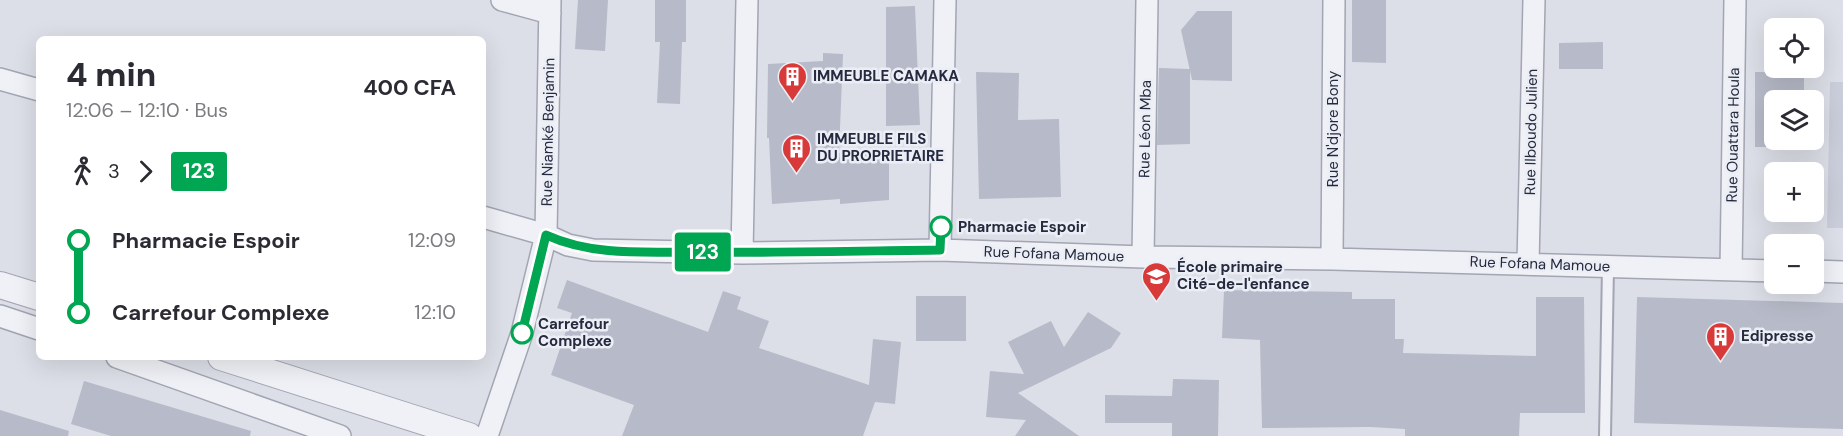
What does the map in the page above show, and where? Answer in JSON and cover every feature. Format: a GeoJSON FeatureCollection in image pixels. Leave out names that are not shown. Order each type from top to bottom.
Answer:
{"type":"FeatureCollection","features":[{"type":"Feature","properties":{"kind":"street"},"geometry":{"type":"LineString","coordinates":[[502,0],[550,6]]}},
{"type":"Feature","properties":{"kind":"street"},"geometry":{"type":"LineString","coordinates":[[742,253],[747,0]]}},
{"type":"Feature","properties":{"kind":"street"},"geometry":{"type":"LineString","coordinates":[[940,250],[945,0]]}},
{"type":"Feature","properties":{"kind":"street","name":"Rue Léon Mba"},"geometry":{"type":"LineString","coordinates":[[1143,257],[1147,0]]}},
{"type":"Feature","properties":{"kind":"street","name":"Rue N'djore Bony"},"geometry":{"type":"LineString","coordinates":[[1332,259],[1334,0]]}},
{"type":"Feature","properties":{"kind":"street","name":"Rue Ilboudo Julien"},"geometry":{"type":"LineString","coordinates":[[1528,264],[1534,0]]}},
{"type":"Feature","properties":{"kind":"street","name":"Rue Ouattara Houla"},"geometry":{"type":"LineString","coordinates":[[1731,270],[1735,0]]}},
{"type":"Feature","properties":{"kind":"street","name":"Rue Niamké Benjamin"},"geometry":{"type":"LineString","coordinates":[[487,436],[522,333],[546,235],[550,6]]}},
{"type":"Feature","properties":{"kind":"street"},"geometry":{"type":"LineString","coordinates":[[0,79],[36,89]]}},
{"type":"Feature","properties":{"kind":"street","name":"Rue Fofana Mamoue"},"geometry":{"type":"LineString","coordinates":[[486,218],[546,235],[568,245],[593,250],[742,253],[940,250],[1143,257],[1332,259],[1764,271]]}},
{"type":"Feature","properties":{"kind":"street"},"geometry":{"type":"LineString","coordinates":[[1824,271],[1843,272]]}},
{"type":"Feature","properties":{"kind":"street"},"geometry":{"type":"LineString","coordinates":[[0,285],[36,296]]}},
{"type":"Feature","properties":{"kind":"street"},"geometry":{"type":"LineString","coordinates":[[0,316],[36,328]]}},
{"type":"Feature","properties":{"kind":"street"},"geometry":{"type":"LineString","coordinates":[[125,360],[340,436]]}},
{"type":"Feature","properties":{"kind":"street"},"geometry":{"type":"LineString","coordinates":[[230,360],[469,436]]}},
{"type":"Feature","properties":{"kind":"lane"},"geometry":{"type":"LineString","coordinates":[[1605,436],[1608,267]]}},
{"type":"Feature","properties":{"kind":"shaded area"},"geometry":{"type":"Polygon","coordinates":[[[1830,82],[1843,82],[1843,228],[1827,228],[1830,82]]]}},
{"type":"Feature","properties":{"kind":"building"},"geometry":{"type":"Polygon","coordinates":[[[578,0],[608,0],[605,51],[575,49],[578,0]]]}},
{"type":"Feature","properties":{"kind":"building"},"geometry":{"type":"Polygon","coordinates":[[[655,0],[686,0],[686,42],[682,42],[680,104],[657,103],[660,42],[655,42],[655,0]]]}},
{"type":"Feature","properties":{"kind":"building"},"geometry":{"type":"Polygon","coordinates":[[[1352,0],[1386,0],[1386,63],[1352,62],[1352,0]]]}},
{"type":"Feature","properties":{"kind":"building"},"geometry":{"type":"Polygon","coordinates":[[[915,6],[920,125],[886,126],[886,7],[915,6]]]}},
{"type":"Feature","properties":{"kind":"building"},"geometry":{"type":"Polygon","coordinates":[[[1197,11],[1232,11],[1232,81],[1192,80],[1181,30],[1197,11]]]}},
{"type":"Feature","properties":{"kind":"building"},"geometry":{"type":"Polygon","coordinates":[[[1603,42],[1603,69],[1559,69],[1559,43],[1603,42]]]}},
{"type":"Feature","properties":{"kind":"building"},"geometry":{"type":"Polygon","coordinates":[[[823,53],[843,54],[839,153],[889,154],[889,200],[840,204],[840,199],[772,204],[769,138],[767,138],[768,64],[823,61],[823,53]]]}},
{"type":"Feature","properties":{"kind":"building"},"geometry":{"type":"Polygon","coordinates":[[[1159,68],[1190,69],[1190,144],[1157,145],[1159,68]]]}},
{"type":"Feature","properties":{"kind":"building"},"geometry":{"type":"Polygon","coordinates":[[[976,72],[1019,73],[1018,120],[1059,119],[1061,197],[979,199],[976,72]]]}},
{"type":"Feature","properties":{"kind":"building"},"geometry":{"type":"Polygon","coordinates":[[[1755,72],[1764,72],[1764,78],[1804,78],[1804,90],[1764,90],[1764,147],[1755,147],[1755,72]]]}},
{"type":"Feature","properties":{"kind":"building"},"geometry":{"type":"Polygon","coordinates":[[[567,280],[708,332],[723,291],[741,297],[737,309],[769,321],[759,348],[869,385],[873,339],[901,342],[895,404],[875,402],[863,436],[622,436],[634,405],[551,375],[572,313],[557,308],[567,280]]]}},
{"type":"Feature","properties":{"kind":"building"},"geometry":{"type":"Polygon","coordinates":[[[1224,290],[1352,292],[1352,299],[1395,299],[1395,339],[1404,339],[1403,353],[1536,356],[1536,297],[1584,297],[1585,413],[1520,413],[1519,436],[1405,436],[1405,429],[1370,427],[1262,428],[1260,340],[1222,338],[1224,290]]]}},
{"type":"Feature","properties":{"kind":"building"},"geometry":{"type":"Polygon","coordinates":[[[916,296],[966,296],[966,341],[916,341],[916,296]]]}},
{"type":"Feature","properties":{"kind":"building","name":"Edipresse"},"geometry":{"type":"Polygon","coordinates":[[[1637,297],[1843,303],[1843,429],[1634,423],[1637,297]]]}},
{"type":"Feature","properties":{"kind":"building"},"geometry":{"type":"Polygon","coordinates":[[[1088,312],[1121,333],[1111,348],[1018,393],[1079,436],[1015,436],[1026,420],[986,417],[990,371],[1024,374],[1008,342],[1051,321],[1064,347],[1088,312]]]}},
{"type":"Feature","properties":{"kind":"building"},"geometry":{"type":"Polygon","coordinates":[[[1173,379],[1219,380],[1218,436],[1172,436],[1172,423],[1105,423],[1105,395],[1172,396],[1173,379]]]}},
{"type":"Feature","properties":{"kind":"building"},"geometry":{"type":"Polygon","coordinates":[[[84,381],[251,431],[250,436],[111,436],[71,424],[84,381]]]}},
{"type":"Feature","properties":{"kind":"building"},"geometry":{"type":"Polygon","coordinates":[[[0,410],[69,431],[68,436],[0,436],[0,410]]]}},
{"type":"Feature","properties":{"kind":"bus line","name":"123"},"geometry":{"type":"LineString","coordinates":[[522,333],[546,235],[568,245],[593,250],[742,253],[940,250],[941,227]]}},
{"type":"Feature","properties":{"kind":"place","name":"IMMEUBLE CAMAKA"},"geometry":{"type":"Point","coordinates":[792,102]}},
{"type":"Feature","properties":{"kind":"place","name":"IMMEUBLE FILS DU PROPRIETAIRE"},"geometry":{"type":"Point","coordinates":[796,174]}},
{"type":"Feature","properties":{"kind":"place","name":"Pharmacie Espoir"},"geometry":{"type":"Point","coordinates":[941,227]}},
{"type":"Feature","properties":{"kind":"place","name":"École primaire Cité-de-l'enfance"},"geometry":{"type":"Point","coordinates":[1156,302]}},
{"type":"Feature","properties":{"kind":"place","name":"Carrefour Complexe"},"geometry":{"type":"Point","coordinates":[522,333]}},
{"type":"Feature","properties":{"kind":"place","name":"Edipresse"},"geometry":{"type":"Point","coordinates":[1720,362]}}]}
